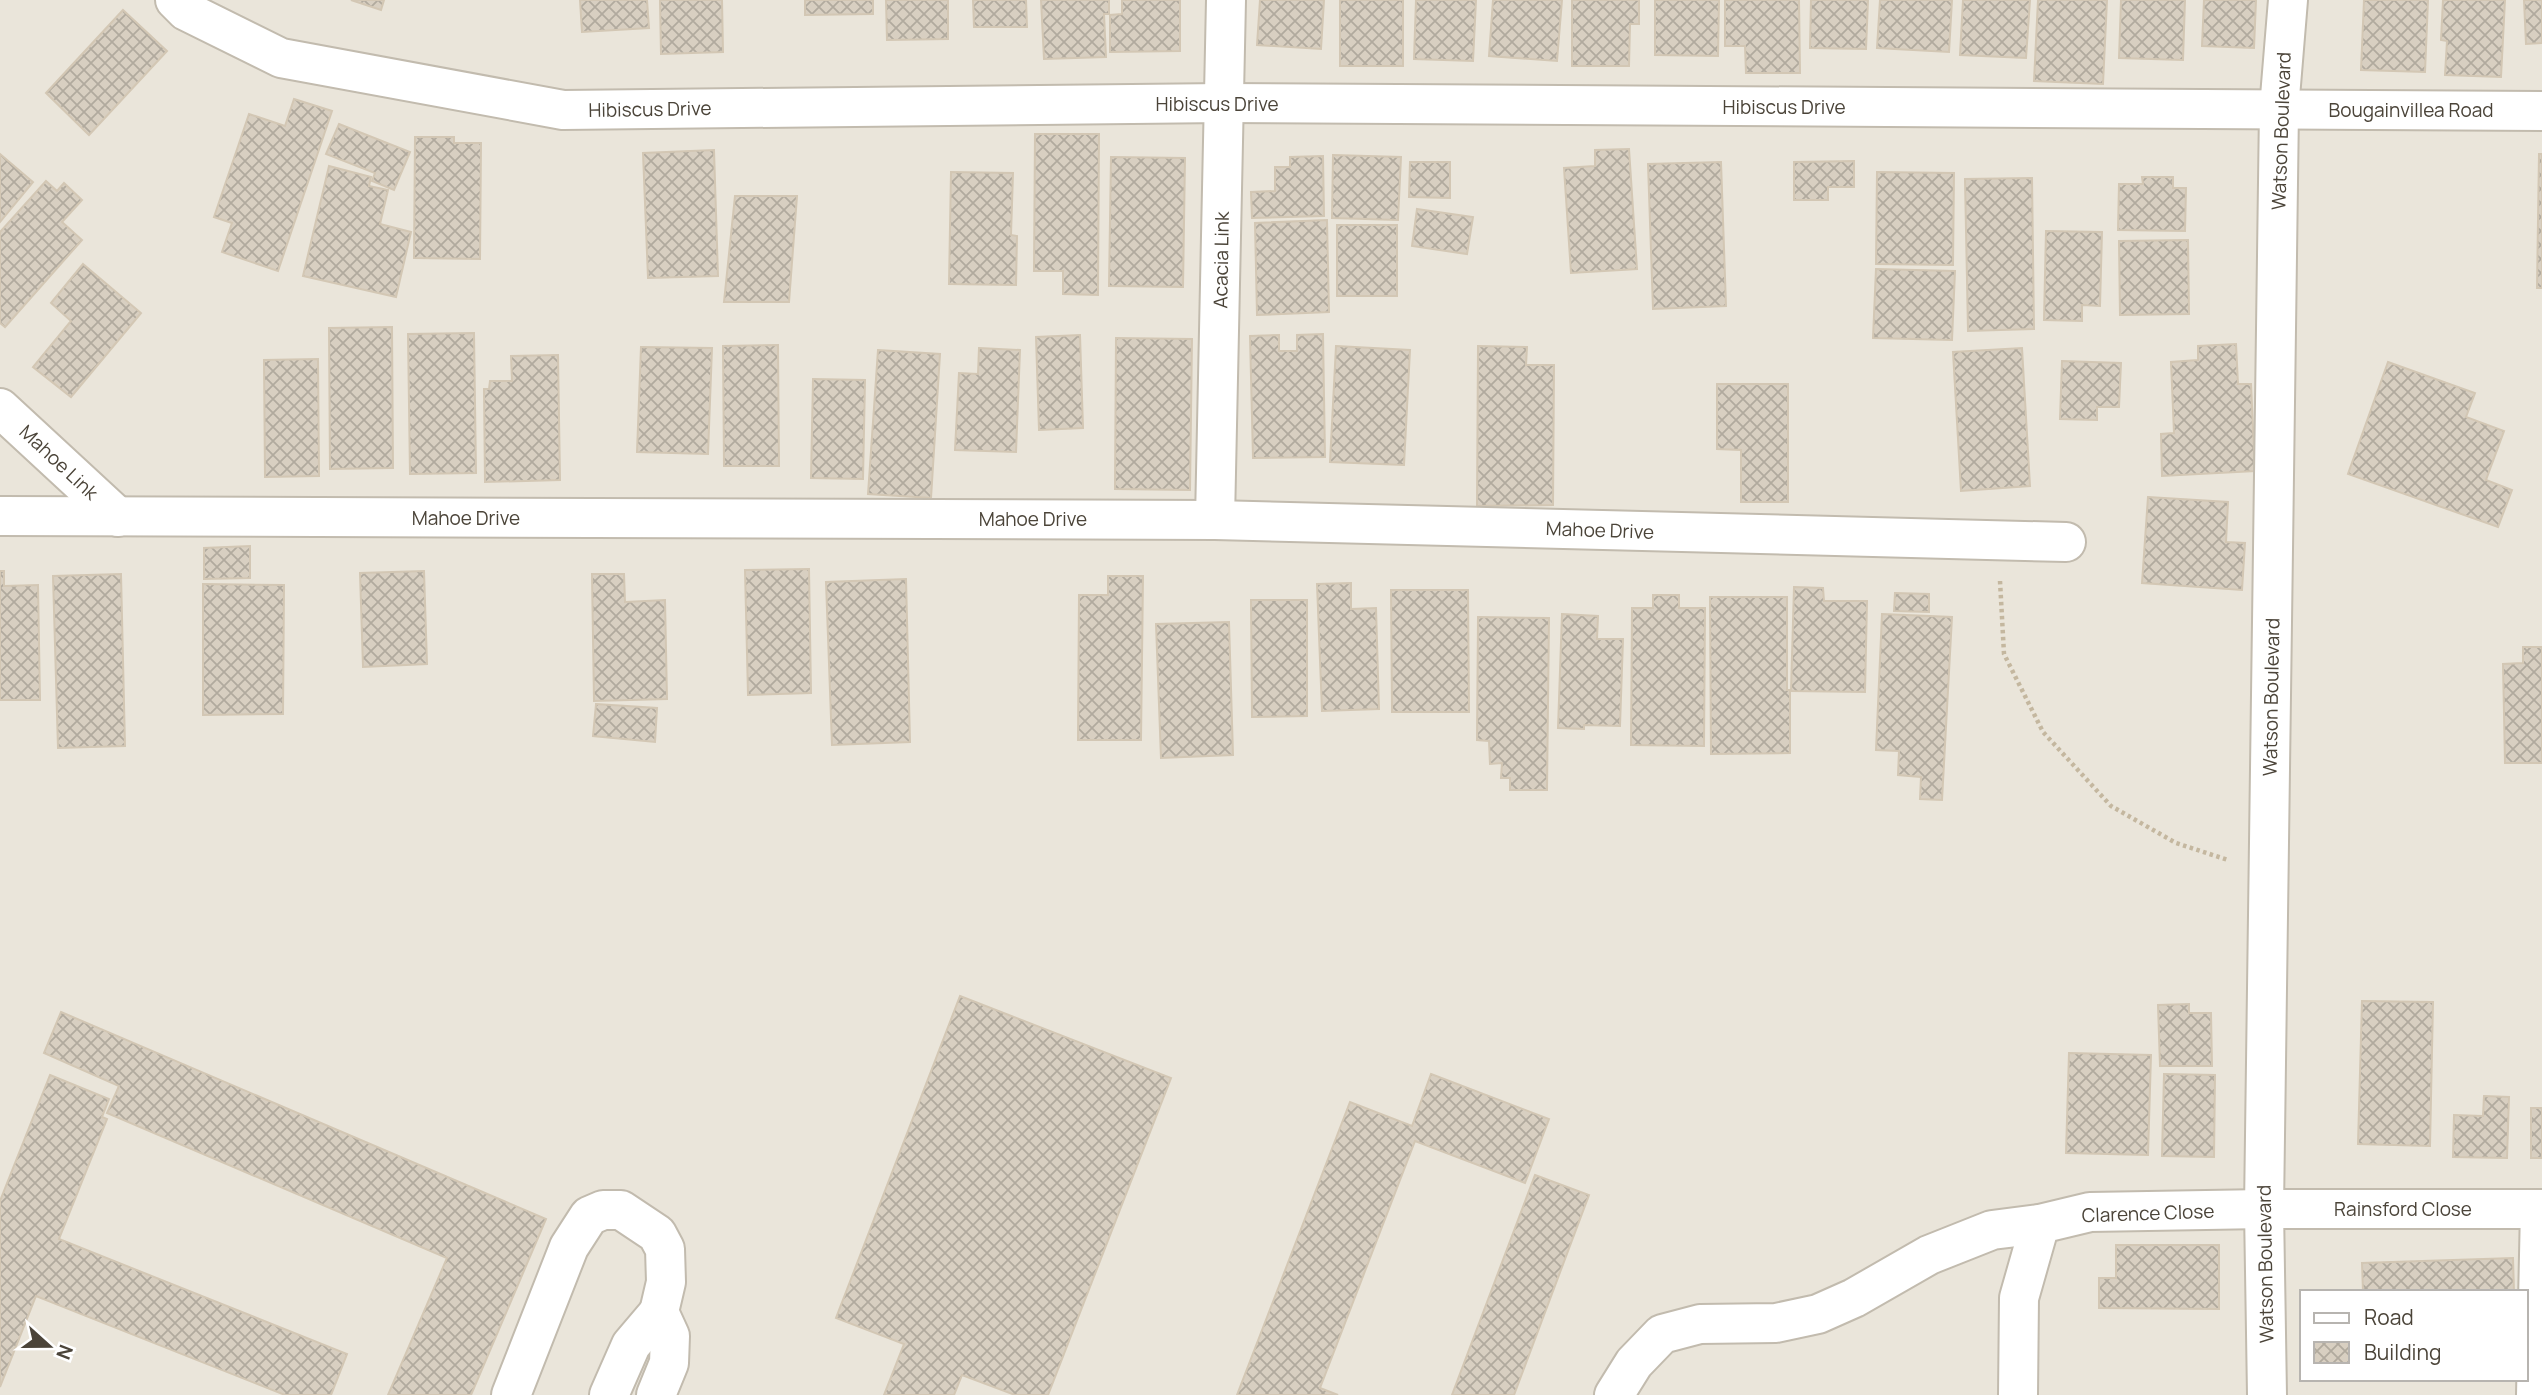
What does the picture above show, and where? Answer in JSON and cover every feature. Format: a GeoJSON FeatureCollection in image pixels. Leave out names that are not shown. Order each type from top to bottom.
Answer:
{"type":"FeatureCollection","features":[{"type":"Feature","properties":{"kind":"street","name":"Hibiscus Drive"},"geometry":{"type":"LineString","coordinates":[[175,0],[186,11],[281,58],[563,110],[1224,103],[2279,109]]}},
{"type":"Feature","properties":{"kind":"street","name":"Acacia Link"},"geometry":{"type":"LineString","coordinates":[[1215,520],[1226,0]]}},
{"type":"Feature","properties":{"kind":"street","name":"Watson Boulevard"},"geometry":{"type":"LineString","coordinates":[[2267,1395],[2264,1209],[2279,109],[2288,0]]}},
{"type":"Feature","properties":{"kind":"street","name":"Bougainvillea Road"},"geometry":{"type":"LineString","coordinates":[[2279,109],[2542,111]]}},
{"type":"Feature","properties":{"kind":"street","name":"Mahoe Link"},"geometry":{"type":"LineString","coordinates":[[0,408],[118,517]]}},
{"type":"Feature","properties":{"kind":"street","name":"Mahoe Drive"},"geometry":{"type":"LineString","coordinates":[[0,516],[1215,520],[2066,542]]}},
{"type":"Feature","properties":{"kind":"street","name":"Rainsford Close"},"geometry":{"type":"LineString","coordinates":[[2264,1209],[2541,1209]]}},
{"type":"Feature","properties":{"kind":"street","name":"Clarence Close"},"geometry":{"type":"LineString","coordinates":[[1614,1395],[1634,1363],[1662,1334],[1700,1324],[1776,1323],[1818,1314],[1854,1298],[1929,1255],[1992,1230],[2040,1224],[2090,1212],[2264,1209]]}},
{"type":"Feature","properties":{"kind":"street"},"geometry":{"type":"LineString","coordinates":[[2536,1395],[2541,1209]]}},
{"type":"Feature","properties":{"kind":"street"},"geometry":{"type":"LineString","coordinates":[[511,1395],[569,1247],[589,1216],[603,1210],[621,1210],[657,1234],[664,1249],[666,1282],[659,1312],[631,1345],[609,1395]]}},
{"type":"Feature","properties":{"kind":"street"},"geometry":{"type":"LineString","coordinates":[[2018,1395],[2019,1298],[2040,1224]]}},
{"type":"Feature","properties":{"kind":"street"},"geometry":{"type":"LineString","coordinates":[[656,1395],[669,1363],[670,1349],[670,1336],[659,1312]]}},
{"type":"Feature","properties":{"kind":"path"},"geometry":{"type":"LineString","coordinates":[[1998,541],[2004,654],[2043,732],[2111,806],[2176,843],[2268,873]]}},
{"type":"Feature","properties":{"kind":"shaded area"},"geometry":{"type":"Polygon","coordinates":[[[0,0],[2542,0],[2542,1395],[0,1395],[0,0]]]}},
{"type":"Feature","properties":{"kind":"building"},"geometry":{"type":"Polygon","coordinates":[[[351,0],[384,0],[381,10],[351,0]]]}},
{"type":"Feature","properties":{"kind":"building"},"geometry":{"type":"Polygon","coordinates":[[[580,0],[647,0],[649,28],[582,32],[580,0]]]}},
{"type":"Feature","properties":{"kind":"building"},"geometry":{"type":"Polygon","coordinates":[[[660,0],[722,0],[723,52],[661,54],[660,0]]]}},
{"type":"Feature","properties":{"kind":"building"},"geometry":{"type":"Polygon","coordinates":[[[805,0],[873,0],[873,14],[805,15],[805,0]]]}},
{"type":"Feature","properties":{"kind":"building"},"geometry":{"type":"Polygon","coordinates":[[[886,0],[948,0],[948,39],[887,40],[886,0]]]}},
{"type":"Feature","properties":{"kind":"building"},"geometry":{"type":"Polygon","coordinates":[[[973,0],[1026,0],[1027,27],[974,27],[973,0]]]}},
{"type":"Feature","properties":{"kind":"building"},"geometry":{"type":"Polygon","coordinates":[[[1041,0],[1109,0],[1109,14],[1104,14],[1106,57],[1044,59],[1041,0]]]}},
{"type":"Feature","properties":{"kind":"building"},"geometry":{"type":"Polygon","coordinates":[[[1122,0],[1180,0],[1180,51],[1110,52],[1110,15],[1122,14],[1122,0]]]}},
{"type":"Feature","properties":{"kind":"building"},"geometry":{"type":"Polygon","coordinates":[[[1260,0],[1324,0],[1321,49],[1257,45],[1260,0]]]}},
{"type":"Feature","properties":{"kind":"building"},"geometry":{"type":"Polygon","coordinates":[[[1340,0],[1403,0],[1403,66],[1340,66],[1340,0]]]}},
{"type":"Feature","properties":{"kind":"building"},"geometry":{"type":"Polygon","coordinates":[[[1416,0],[1476,0],[1473,61],[1414,59],[1416,0]]]}},
{"type":"Feature","properties":{"kind":"building"},"geometry":{"type":"Polygon","coordinates":[[[1493,0],[1562,0],[1557,61],[1489,56],[1493,0]]]}},
{"type":"Feature","properties":{"kind":"building"},"geometry":{"type":"Polygon","coordinates":[[[1572,0],[1639,0],[1639,24],[1630,24],[1629,66],[1572,66],[1572,0]]]}},
{"type":"Feature","properties":{"kind":"building"},"geometry":{"type":"Polygon","coordinates":[[[1655,0],[1719,0],[1718,56],[1655,55],[1655,0]]]}},
{"type":"Feature","properties":{"kind":"building"},"geometry":{"type":"Polygon","coordinates":[[[1725,0],[1799,0],[1800,73],[1746,73],[1745,46],[1725,46],[1725,0]]]}},
{"type":"Feature","properties":{"kind":"building"},"geometry":{"type":"Polygon","coordinates":[[[1811,0],[1868,0],[1866,49],[1810,48],[1811,0]]]}},
{"type":"Feature","properties":{"kind":"building"},"geometry":{"type":"Polygon","coordinates":[[[1880,0],[1952,0],[1949,52],[1877,48],[1880,0]]]}},
{"type":"Feature","properties":{"kind":"building"},"geometry":{"type":"Polygon","coordinates":[[[1963,0],[2030,0],[2026,58],[1960,55],[1963,0]]]}},
{"type":"Feature","properties":{"kind":"building"},"geometry":{"type":"Polygon","coordinates":[[[2038,0],[2107,0],[2103,84],[2034,81],[2038,0]]]}},
{"type":"Feature","properties":{"kind":"building"},"geometry":{"type":"Polygon","coordinates":[[[2121,0],[2185,0],[2183,60],[2119,58],[2121,0]]]}},
{"type":"Feature","properties":{"kind":"building"},"geometry":{"type":"Polygon","coordinates":[[[2204,0],[2256,0],[2254,48],[2202,46],[2204,0]]]}},
{"type":"Feature","properties":{"kind":"building"},"geometry":{"type":"Polygon","coordinates":[[[2364,0],[2428,0],[2425,72],[2361,70],[2364,0]]]}},
{"type":"Feature","properties":{"kind":"building"},"geometry":{"type":"Polygon","coordinates":[[[2443,0],[2505,0],[2501,77],[2445,75],[2447,41],[2441,40],[2443,0]]]}},
{"type":"Feature","properties":{"kind":"building"},"geometry":{"type":"Polygon","coordinates":[[[2524,0],[2542,0],[2542,43],[2526,44],[2524,0]]]}},
{"type":"Feature","properties":{"kind":"building"},"geometry":{"type":"Polygon","coordinates":[[[123,10],[167,51],[89,135],[46,93],[123,10]]]}},
{"type":"Feature","properties":{"kind":"building"},"geometry":{"type":"Polygon","coordinates":[[[294,99],[332,111],[278,271],[222,252],[232,223],[214,217],[249,114],[285,126],[294,99]]]}},
{"type":"Feature","properties":{"kind":"building"},"geometry":{"type":"Polygon","coordinates":[[[339,124],[410,152],[394,190],[372,181],[375,173],[326,154],[339,124]]]}},
{"type":"Feature","properties":{"kind":"building"},"geometry":{"type":"Polygon","coordinates":[[[1035,134],[1099,134],[1098,295],[1063,294],[1063,271],[1034,271],[1035,134]]]}},
{"type":"Feature","properties":{"kind":"building"},"geometry":{"type":"Polygon","coordinates":[[[415,137],[454,137],[454,143],[481,143],[480,259],[414,258],[415,137]]]}},
{"type":"Feature","properties":{"kind":"building"},"geometry":{"type":"Polygon","coordinates":[[[1629,149],[1637,269],[1571,273],[1564,168],[1595,166],[1595,150],[1629,149]]]}},
{"type":"Feature","properties":{"kind":"building"},"geometry":{"type":"Polygon","coordinates":[[[714,150],[718,276],[648,278],[643,153],[714,150]]]}},
{"type":"Feature","properties":{"kind":"building"},"geometry":{"type":"Polygon","coordinates":[[[0,154],[33,182],[0,222],[0,154]]]}},
{"type":"Feature","properties":{"kind":"building"},"geometry":{"type":"Polygon","coordinates":[[[2539,154],[2542,154],[2542,288],[2537,288],[2539,154]]]}},
{"type":"Feature","properties":{"kind":"building"},"geometry":{"type":"Polygon","coordinates":[[[1333,155],[1401,157],[1398,220],[1332,218],[1333,155]]]}},
{"type":"Feature","properties":{"kind":"building"},"geometry":{"type":"Polygon","coordinates":[[[1323,156],[1324,216],[1252,218],[1251,192],[1275,191],[1275,167],[1290,167],[1290,157],[1323,156]]]}},
{"type":"Feature","properties":{"kind":"building"},"geometry":{"type":"Polygon","coordinates":[[[1111,157],[1185,158],[1183,287],[1109,286],[1111,157]]]}},
{"type":"Feature","properties":{"kind":"building"},"geometry":{"type":"Polygon","coordinates":[[[1854,161],[1854,187],[1828,187],[1828,200],[1794,200],[1794,162],[1854,161]]]}},
{"type":"Feature","properties":{"kind":"building"},"geometry":{"type":"Polygon","coordinates":[[[1410,162],[1450,162],[1450,198],[1409,197],[1410,162]]]}},
{"type":"Feature","properties":{"kind":"building"},"geometry":{"type":"Polygon","coordinates":[[[1721,162],[1726,306],[1653,309],[1648,164],[1721,162]]]}},
{"type":"Feature","properties":{"kind":"building"},"geometry":{"type":"Polygon","coordinates":[[[329,166],[371,177],[369,186],[388,190],[380,224],[411,232],[396,297],[303,276],[329,166]]]}},
{"type":"Feature","properties":{"kind":"building"},"geometry":{"type":"Polygon","coordinates":[[[951,172],[1013,173],[1011,235],[1017,236],[1016,285],[949,284],[951,172]]]}},
{"type":"Feature","properties":{"kind":"building"},"geometry":{"type":"Polygon","coordinates":[[[1877,172],[1954,173],[1953,265],[1876,264],[1877,172]]]}},
{"type":"Feature","properties":{"kind":"building"},"geometry":{"type":"Polygon","coordinates":[[[2142,177],[2173,177],[2173,188],[2186,188],[2185,231],[2118,230],[2119,184],[2143,184],[2142,177]]]}},
{"type":"Feature","properties":{"kind":"building"},"geometry":{"type":"Polygon","coordinates":[[[2032,178],[2034,329],[1968,331],[1965,179],[2032,178]]]}},
{"type":"Feature","properties":{"kind":"building"},"geometry":{"type":"Polygon","coordinates":[[[46,181],[57,191],[64,183],[82,200],[62,222],[82,240],[5,327],[0,323],[0,232],[46,181]]]}},
{"type":"Feature","properties":{"kind":"building"},"geometry":{"type":"Polygon","coordinates":[[[735,196],[797,196],[789,302],[724,302],[735,196]]]}},
{"type":"Feature","properties":{"kind":"building"},"geometry":{"type":"Polygon","coordinates":[[[1417,209],[1473,217],[1467,254],[1412,246],[1417,209]]]}},
{"type":"Feature","properties":{"kind":"building"},"geometry":{"type":"Polygon","coordinates":[[[1327,220],[1329,312],[1257,315],[1255,223],[1327,220]]]}},
{"type":"Feature","properties":{"kind":"building"},"geometry":{"type":"Polygon","coordinates":[[[1337,225],[1397,225],[1397,296],[1337,296],[1337,225]]]}},
{"type":"Feature","properties":{"kind":"building"},"geometry":{"type":"Polygon","coordinates":[[[2046,231],[2102,232],[2100,306],[2082,305],[2082,321],[2044,320],[2046,231]]]}},
{"type":"Feature","properties":{"kind":"building"},"geometry":{"type":"Polygon","coordinates":[[[2188,240],[2189,314],[2120,315],[2119,241],[2188,240]]]}},
{"type":"Feature","properties":{"kind":"building"},"geometry":{"type":"Polygon","coordinates":[[[83,264],[141,313],[71,397],[33,367],[71,321],[51,303],[83,264]]]}},
{"type":"Feature","properties":{"kind":"building"},"geometry":{"type":"Polygon","coordinates":[[[1876,269],[1955,271],[1952,340],[1873,338],[1876,269]]]}},
{"type":"Feature","properties":{"kind":"building"},"geometry":{"type":"Polygon","coordinates":[[[392,327],[393,468],[330,469],[329,328],[392,327]]]}},
{"type":"Feature","properties":{"kind":"building"},"geometry":{"type":"Polygon","coordinates":[[[474,333],[476,473],[410,474],[408,334],[474,333]]]}},
{"type":"Feature","properties":{"kind":"building"},"geometry":{"type":"Polygon","coordinates":[[[1323,334],[1325,457],[1253,458],[1250,336],[1279,335],[1279,351],[1297,351],[1297,335],[1323,334]]]}},
{"type":"Feature","properties":{"kind":"building"},"geometry":{"type":"Polygon","coordinates":[[[1080,335],[1083,428],[1039,430],[1036,337],[1080,335]]]}},
{"type":"Feature","properties":{"kind":"building"},"geometry":{"type":"Polygon","coordinates":[[[1116,338],[1192,339],[1190,490],[1115,489],[1116,338]]]}},
{"type":"Feature","properties":{"kind":"building"},"geometry":{"type":"Polygon","coordinates":[[[2236,344],[2238,384],[2251,384],[2255,471],[2162,476],[2161,434],[2174,433],[2171,362],[2198,360],[2198,346],[2236,344]]]}},
{"type":"Feature","properties":{"kind":"building"},"geometry":{"type":"Polygon","coordinates":[[[778,345],[779,466],[724,466],[723,346],[778,345]]]}},
{"type":"Feature","properties":{"kind":"building"},"geometry":{"type":"Polygon","coordinates":[[[1336,346],[1410,350],[1404,465],[1330,462],[1336,346]]]}},
{"type":"Feature","properties":{"kind":"building"},"geometry":{"type":"Polygon","coordinates":[[[1478,346],[1527,347],[1526,365],[1554,365],[1553,505],[1477,506],[1478,346]]]}},
{"type":"Feature","properties":{"kind":"building"},"geometry":{"type":"Polygon","coordinates":[[[641,347],[712,348],[708,454],[637,452],[641,347]]]}},
{"type":"Feature","properties":{"kind":"building"},"geometry":{"type":"Polygon","coordinates":[[[979,348],[1020,350],[1016,452],[955,450],[959,373],[978,374],[979,348]]]}},
{"type":"Feature","properties":{"kind":"building"},"geometry":{"type":"Polygon","coordinates":[[[2022,348],[2030,486],[1961,491],[1953,352],[2022,348]]]}},
{"type":"Feature","properties":{"kind":"building"},"geometry":{"type":"Polygon","coordinates":[[[878,350],[940,354],[931,498],[868,494],[878,350]]]}},
{"type":"Feature","properties":{"kind":"building"},"geometry":{"type":"Polygon","coordinates":[[[558,355],[560,480],[485,482],[484,389],[489,389],[490,381],[512,381],[511,356],[558,355]]]}},
{"type":"Feature","properties":{"kind":"building"},"geometry":{"type":"Polygon","coordinates":[[[318,359],[319,476],[265,477],[264,360],[318,359]]]}},
{"type":"Feature","properties":{"kind":"building"},"geometry":{"type":"Polygon","coordinates":[[[2062,361],[2121,363],[2119,407],[2097,407],[2097,420],[2060,419],[2062,361]]]}},
{"type":"Feature","properties":{"kind":"building"},"geometry":{"type":"Polygon","coordinates":[[[2388,362],[2475,393],[2466,417],[2504,431],[2486,480],[2512,490],[2498,527],[2348,474],[2388,362]]]}},
{"type":"Feature","properties":{"kind":"building"},"geometry":{"type":"Polygon","coordinates":[[[813,379],[865,380],[863,479],[811,478],[813,379]]]}},
{"type":"Feature","properties":{"kind":"building"},"geometry":{"type":"Polygon","coordinates":[[[1717,384],[1788,384],[1788,502],[1741,502],[1741,450],[1717,449],[1717,384]]]}},
{"type":"Feature","properties":{"kind":"building"},"geometry":{"type":"Polygon","coordinates":[[[2148,497],[2228,502],[2226,542],[2245,543],[2242,590],[2142,583],[2148,497]]]}},
{"type":"Feature","properties":{"kind":"building"},"geometry":{"type":"Polygon","coordinates":[[[250,546],[250,578],[204,579],[204,548],[250,546]]]}},
{"type":"Feature","properties":{"kind":"building"},"geometry":{"type":"Polygon","coordinates":[[[809,569],[811,693],[748,695],[745,570],[809,569]]]}},
{"type":"Feature","properties":{"kind":"building"},"geometry":{"type":"Polygon","coordinates":[[[0,571],[4,571],[4,586],[38,585],[40,700],[0,700],[0,571]]]}},
{"type":"Feature","properties":{"kind":"building"},"geometry":{"type":"Polygon","coordinates":[[[424,571],[427,664],[363,667],[360,573],[424,571]]]}},
{"type":"Feature","properties":{"kind":"building"},"geometry":{"type":"Polygon","coordinates":[[[121,574],[125,746],[58,748],[53,576],[121,574]]]}},
{"type":"Feature","properties":{"kind":"building"},"geometry":{"type":"Polygon","coordinates":[[[592,574],[624,574],[625,602],[665,600],[667,699],[594,701],[592,574]]]}},
{"type":"Feature","properties":{"kind":"building"},"geometry":{"type":"Polygon","coordinates":[[[1108,576],[1143,576],[1141,740],[1078,740],[1079,595],[1108,595],[1108,576]]]}},
{"type":"Feature","properties":{"kind":"building"},"geometry":{"type":"Polygon","coordinates":[[[906,579],[910,742],[832,745],[826,582],[906,579]]]}},
{"type":"Feature","properties":{"kind":"building"},"geometry":{"type":"Polygon","coordinates":[[[1351,583],[1351,609],[1376,608],[1379,709],[1322,711],[1317,584],[1351,583]]]}},
{"type":"Feature","properties":{"kind":"building"},"geometry":{"type":"Polygon","coordinates":[[[203,584],[284,585],[283,714],[203,715],[203,584]]]}},
{"type":"Feature","properties":{"kind":"building"},"geometry":{"type":"Polygon","coordinates":[[[1794,587],[1823,588],[1824,601],[1867,601],[1865,692],[1791,691],[1794,587]]]}},
{"type":"Feature","properties":{"kind":"building"},"geometry":{"type":"Polygon","coordinates":[[[1391,590],[1468,590],[1469,712],[1392,712],[1391,590]]]}},
{"type":"Feature","properties":{"kind":"building"},"geometry":{"type":"Polygon","coordinates":[[[1895,593],[1929,594],[1929,612],[1894,611],[1895,593]]]}},
{"type":"Feature","properties":{"kind":"building"},"geometry":{"type":"Polygon","coordinates":[[[1653,595],[1679,595],[1679,608],[1705,608],[1704,746],[1631,745],[1632,608],[1653,608],[1653,595]]]}},
{"type":"Feature","properties":{"kind":"building"},"geometry":{"type":"Polygon","coordinates":[[[1710,597],[1787,597],[1790,753],[1711,754],[1710,597]]]}},
{"type":"Feature","properties":{"kind":"building"},"geometry":{"type":"Polygon","coordinates":[[[1251,600],[1307,600],[1307,716],[1252,717],[1251,600]]]}},
{"type":"Feature","properties":{"kind":"building"},"geometry":{"type":"Polygon","coordinates":[[[1562,614],[1598,616],[1597,639],[1623,639],[1620,726],[1584,725],[1584,729],[1558,728],[1562,614]]]}},
{"type":"Feature","properties":{"kind":"building"},"geometry":{"type":"Polygon","coordinates":[[[1882,614],[1952,617],[1942,800],[1920,799],[1921,777],[1898,775],[1899,751],[1876,750],[1882,614]]]}},
{"type":"Feature","properties":{"kind":"building"},"geometry":{"type":"Polygon","coordinates":[[[1478,617],[1549,618],[1547,790],[1510,790],[1510,778],[1501,778],[1502,763],[1490,764],[1489,741],[1477,740],[1478,617]]]}},
{"type":"Feature","properties":{"kind":"building"},"geometry":{"type":"Polygon","coordinates":[[[1229,622],[1233,755],[1161,758],[1156,624],[1229,622]]]}},
{"type":"Feature","properties":{"kind":"building"},"geometry":{"type":"Polygon","coordinates":[[[2523,647],[2542,647],[2542,763],[2505,763],[2503,664],[2523,663],[2523,647]]]}},
{"type":"Feature","properties":{"kind":"building"},"geometry":{"type":"Polygon","coordinates":[[[596,704],[657,708],[655,742],[593,736],[596,704]]]}},
{"type":"Feature","properties":{"kind":"building"},"geometry":{"type":"Polygon","coordinates":[[[960,996],[1171,1078],[1048,1395],[1015,1395],[962,1375],[954,1395],[884,1395],[904,1344],[836,1318],[960,996]]]}},
{"type":"Feature","properties":{"kind":"building"},"geometry":{"type":"Polygon","coordinates":[[[2362,1001],[2433,1002],[2430,1146],[2358,1144],[2362,1001]]]}},
{"type":"Feature","properties":{"kind":"building"},"geometry":{"type":"Polygon","coordinates":[[[2189,1004],[2189,1013],[2211,1013],[2212,1066],[2160,1066],[2158,1005],[2189,1004]]]}},
{"type":"Feature","properties":{"kind":"building"},"geometry":{"type":"Polygon","coordinates":[[[61,1012],[546,1219],[471,1395],[388,1395],[447,1258],[107,1113],[119,1086],[44,1053],[61,1012]]]}},
{"type":"Feature","properties":{"kind":"building"},"geometry":{"type":"Polygon","coordinates":[[[2069,1053],[2151,1055],[2148,1155],[2066,1153],[2069,1053]]]}},
{"type":"Feature","properties":{"kind":"building"},"geometry":{"type":"Polygon","coordinates":[[[1431,1074],[1549,1119],[1525,1183],[1415,1141],[1320,1388],[1338,1395],[1237,1395],[1350,1102],[1412,1126],[1431,1074]]]}},
{"type":"Feature","properties":{"kind":"building"},"geometry":{"type":"Polygon","coordinates":[[[2164,1074],[2215,1075],[2214,1157],[2162,1156],[2164,1074]]]}},
{"type":"Feature","properties":{"kind":"building"},"geometry":{"type":"Polygon","coordinates":[[[50,1075],[109,1099],[102,1117],[107,1119],[59,1239],[347,1354],[331,1395],[285,1395],[36,1296],[0,1387],[0,1201],[50,1075]]]}},
{"type":"Feature","properties":{"kind":"building"},"geometry":{"type":"Polygon","coordinates":[[[2484,1096],[2509,1097],[2507,1158],[2453,1157],[2454,1115],[2483,1116],[2484,1096]]]}},
{"type":"Feature","properties":{"kind":"building"},"geometry":{"type":"Polygon","coordinates":[[[2531,1108],[2542,1108],[2542,1158],[2531,1158],[2531,1108]]]}},
{"type":"Feature","properties":{"kind":"building"},"geometry":{"type":"Polygon","coordinates":[[[1535,1175],[1589,1195],[1514,1395],[1452,1395],[1535,1175]]]}},
{"type":"Feature","properties":{"kind":"building"},"geometry":{"type":"Polygon","coordinates":[[[2116,1245],[2219,1245],[2219,1309],[2099,1308],[2099,1278],[2116,1278],[2116,1245]]]}},
{"type":"Feature","properties":{"kind":"building"},"geometry":{"type":"Polygon","coordinates":[[[2513,1258],[2514,1290],[2363,1290],[2362,1263],[2513,1258]]]}}]}
